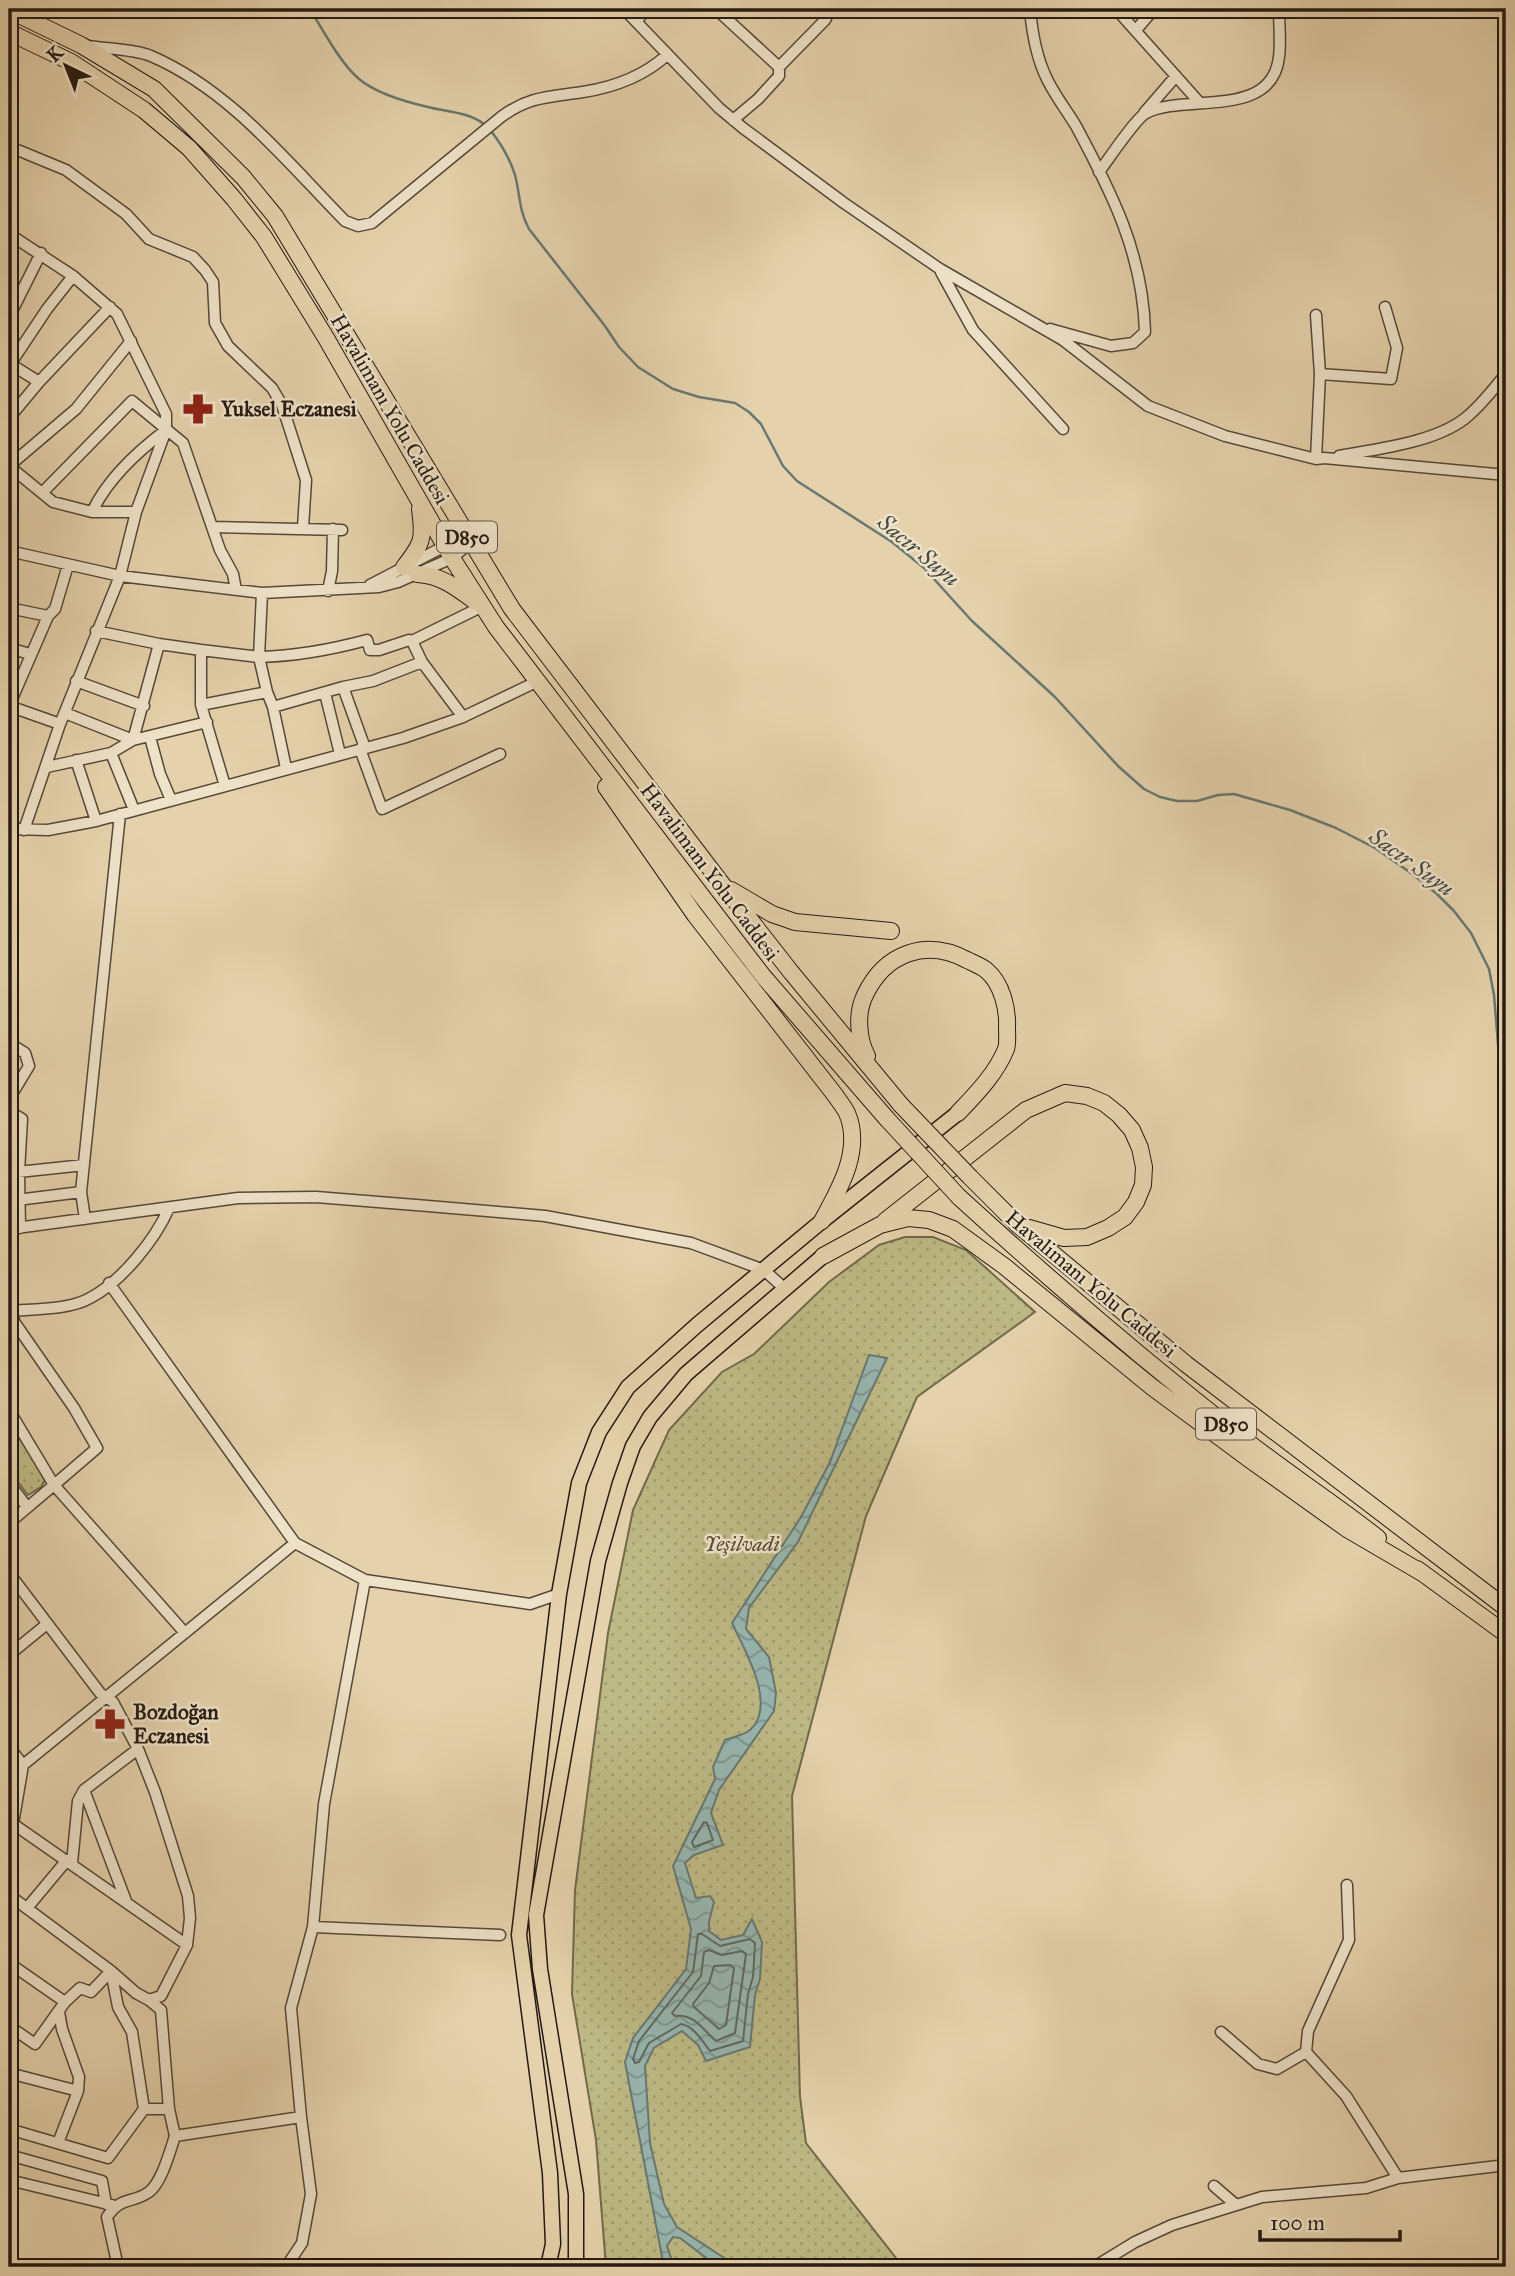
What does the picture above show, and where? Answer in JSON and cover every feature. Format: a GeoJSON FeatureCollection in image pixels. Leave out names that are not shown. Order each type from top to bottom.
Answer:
{"type":"FeatureCollection","features":[{"type":"Feature","properties":{"kind":"highway","name":"Havalimanı Yolu Caddesi"},"geometry":{"type":"LineString","coordinates":[[9,10],[81,45],[154,89],[227,160],[275,216],[512,609],[791,972],[901,1105],[1017,1224],[1186,1364],[1506,1608]]}},
{"type":"Feature","properties":{"kind":"highway","name":"Havalimanı Yolu Caddesi"},"geometry":{"type":"LineString","coordinates":[[9,32],[71,62],[144,110],[189,148],[234,199],[264,237],[449,552],[483,607],[536,682],[575,729],[763,976],[887,1119],[959,1197],[1047,1278],[1226,1424],[1506,1634]]}},
{"type":"Feature","properties":{"kind":"highway"},"geometry":{"type":"LineString","coordinates":[[418,500],[423,537],[410,571],[441,578],[483,607]]}},
{"type":"Feature","properties":{"kind":"highway"},"geometry":{"type":"LineString","coordinates":[[575,729],[593,768],[695,915],[835,1095],[846,1113],[851,1127],[852,1146],[838,1191],[822,1222]]}},
{"type":"Feature","properties":{"kind":"highway"},"geometry":{"type":"LineString","coordinates":[[722,884],[772,914],[794,922],[891,931]]}},
{"type":"Feature","properties":{"kind":"highway"},"geometry":{"type":"LineString","coordinates":[[878,1077],[862,1046],[859,1023],[862,1002],[871,982],[891,963],[920,949],[938,949],[957,954],[987,970],[1001,990],[1008,1015],[1006,1048],[985,1083],[958,1114]]}},
{"type":"Feature","properties":{"kind":"highway"},"geometry":{"type":"LineString","coordinates":[[823,1256],[880,1224],[1026,1110],[1065,1093],[1087,1096],[1104,1103],[1119,1115],[1132,1130],[1144,1167],[1143,1185],[1136,1202],[1125,1217],[1087,1237],[1064,1238],[1017,1224]]}},
{"type":"Feature","properties":{"kind":"highway"},"geometry":{"type":"LineString","coordinates":[[880,1224],[908,1219],[929,1220],[953,1229],[1249,1459],[1347,1529],[1424,1574]]}},
{"type":"Feature","properties":{"kind":"main road"},"geometry":{"type":"LineString","coordinates":[[548,2267],[553,2244],[550,2173],[519,1935],[559,1594],[579,1483],[599,1432],[628,1387],[697,1325],[958,1114]]}},
{"type":"Feature","properties":{"kind":"main road"},"geometry":{"type":"LineString","coordinates":[[576,2267],[576,2194],[540,1969],[536,1915],[598,1561],[620,1483],[634,1446],[650,1418],[686,1374],[823,1256]]}},
{"type":"Feature","properties":{"kind":"street"},"geometry":{"type":"LineString","coordinates":[[624,9],[733,120],[940,269],[1063,340],[1148,406],[1226,436],[1320,459],[1506,475]]}},
{"type":"Feature","properties":{"kind":"street"},"geometry":{"type":"LineString","coordinates":[[636,21],[647,9]]}},
{"type":"Feature","properties":{"kind":"street"},"geometry":{"type":"LineString","coordinates":[[716,9],[779,67]]}},
{"type":"Feature","properties":{"kind":"street"},"geometry":{"type":"LineString","coordinates":[[733,120],[758,99],[779,76],[779,67],[825,20],[828,14],[825,9]]}},
{"type":"Feature","properties":{"kind":"street"},"geometry":{"type":"LineString","coordinates":[[1030,9],[1031,29],[1047,80],[1074,123],[1129,236],[1142,300],[1145,332],[1133,343],[1111,346],[1069,333],[1041,328]]}},
{"type":"Feature","properties":{"kind":"street"},"geometry":{"type":"LineString","coordinates":[[1116,9],[1199,102]]}},
{"type":"Feature","properties":{"kind":"street"},"geometry":{"type":"LineString","coordinates":[[1136,30],[1154,9]]}},
{"type":"Feature","properties":{"kind":"street"},"geometry":{"type":"LineString","coordinates":[[1144,113],[1175,105],[1240,100],[1261,89],[1274,74],[1279,59],[1279,9]]}},
{"type":"Feature","properties":{"kind":"street"},"geometry":{"type":"LineString","coordinates":[[81,45],[148,55],[211,92],[246,120],[345,222],[363,226],[372,223],[518,106],[537,98],[596,90],[632,79],[667,55]]}},
{"type":"Feature","properties":{"kind":"street"},"geometry":{"type":"LineString","coordinates":[[1099,172],[1176,76]]}},
{"type":"Feature","properties":{"kind":"street"},"geometry":{"type":"LineString","coordinates":[[9,149],[66,170],[126,214],[149,239],[193,257],[205,270],[213,282],[215,323],[228,346],[272,388],[282,405],[306,480],[303,528]]}},
{"type":"Feature","properties":{"kind":"street"},"geometry":{"type":"LineString","coordinates":[[9,234],[73,276],[117,314],[166,414],[166,430],[136,512],[120,576],[76,681],[47,766],[9,842]]}},
{"type":"Feature","properties":{"kind":"street"},"geometry":{"type":"LineString","coordinates":[[9,317],[41,253]]}},
{"type":"Feature","properties":{"kind":"street"},"geometry":{"type":"LineString","coordinates":[[940,269],[973,330],[1063,429]]}},
{"type":"Feature","properties":{"kind":"street"},"geometry":{"type":"LineString","coordinates":[[39,382],[9,364],[73,276]]}},
{"type":"Feature","properties":{"kind":"street"},"geometry":{"type":"LineString","coordinates":[[9,418],[110,307]]}},
{"type":"Feature","properties":{"kind":"street"},"geometry":{"type":"LineString","coordinates":[[1320,373],[1391,379],[1396,348],[1385,307]]}},
{"type":"Feature","properties":{"kind":"street"},"geometry":{"type":"LineString","coordinates":[[1316,315],[1320,373],[1320,459]]}},
{"type":"Feature","properties":{"kind":"street"},"geometry":{"type":"LineString","coordinates":[[131,341],[76,409],[9,469],[53,502],[92,512],[136,512]]}},
{"type":"Feature","properties":{"kind":"street"},"geometry":{"type":"LineString","coordinates":[[1320,459],[1399,445],[1447,429],[1468,416],[1506,374]]}},
{"type":"Feature","properties":{"kind":"street"},"geometry":{"type":"LineString","coordinates":[[42,493],[132,401],[183,443],[220,550],[233,574],[236,590]]}},
{"type":"Feature","properties":{"kind":"street"},"geometry":{"type":"LineString","coordinates":[[92,512],[100,494],[166,430]]}},
{"type":"Feature","properties":{"kind":"street"},"geometry":{"type":"LineString","coordinates":[[213,527],[338,529],[328,591]]}},
{"type":"Feature","properties":{"kind":"street"},"geometry":{"type":"LineString","coordinates":[[9,551],[120,576],[262,593],[362,589],[410,571],[470,542]]}},
{"type":"Feature","properties":{"kind":"street"},"geometry":{"type":"LineString","coordinates":[[68,565],[55,609],[48,616],[13,687],[9,706],[62,718],[133,740]]}},
{"type":"Feature","properties":{"kind":"street"},"geometry":{"type":"LineString","coordinates":[[262,593],[259,657],[273,707],[285,768]]}},
{"type":"Feature","properties":{"kind":"street"},"geometry":{"type":"LineString","coordinates":[[96,631],[201,650],[259,657],[298,656],[367,640],[370,650],[379,650],[412,641],[483,607]]}},
{"type":"Feature","properties":{"kind":"street"},"geometry":{"type":"LineString","coordinates":[[9,608],[48,616]]}},
{"type":"Feature","properties":{"kind":"street"},"geometry":{"type":"LineString","coordinates":[[412,641],[422,662],[463,717]]}},
{"type":"Feature","properties":{"kind":"street"},"geometry":{"type":"LineString","coordinates":[[133,740],[159,644]]}},
{"type":"Feature","properties":{"kind":"street"},"geometry":{"type":"LineString","coordinates":[[9,648],[30,654]]}},
{"type":"Feature","properties":{"kind":"street"},"geometry":{"type":"LineString","coordinates":[[201,650],[201,705],[225,786]]}},
{"type":"Feature","properties":{"kind":"street"},"geometry":{"type":"LineString","coordinates":[[273,707],[373,681],[422,662]]}},
{"type":"Feature","properties":{"kind":"street"},"geometry":{"type":"LineString","coordinates":[[76,681],[144,706]]}},
{"type":"Feature","properties":{"kind":"street"},"geometry":{"type":"LineString","coordinates":[[16,830],[48,830],[96,821],[403,738],[463,717],[536,682]]}},
{"type":"Feature","properties":{"kind":"street"},"geometry":{"type":"LineString","coordinates":[[344,687],[382,809],[500,754]]}},
{"type":"Feature","properties":{"kind":"street"},"geometry":{"type":"LineString","coordinates":[[201,705],[267,692]]}},
{"type":"Feature","properties":{"kind":"street"},"geometry":{"type":"LineString","coordinates":[[325,693],[340,754]]}},
{"type":"Feature","properties":{"kind":"street"},"geometry":{"type":"LineString","coordinates":[[47,766],[111,753],[133,740],[207,722]]}},
{"type":"Feature","properties":{"kind":"street"},"geometry":{"type":"LineString","coordinates":[[150,737],[171,800]]}},
{"type":"Feature","properties":{"kind":"street"},"geometry":{"type":"LineString","coordinates":[[111,753],[134,810]]}},
{"type":"Feature","properties":{"kind":"street"},"geometry":{"type":"LineString","coordinates":[[76,760],[96,821]]}},
{"type":"Feature","properties":{"kind":"street"},"geometry":{"type":"LineString","coordinates":[[85,1219],[82,1192],[84,1165],[120,814]]}},
{"type":"Feature","properties":{"kind":"street"},"geometry":{"type":"LineString","coordinates":[[9,1044],[24,1053],[29,1066],[9,1099]]}},
{"type":"Feature","properties":{"kind":"street"},"geometry":{"type":"LineString","coordinates":[[9,1111],[22,1119],[14,1173],[14,1229],[238,1199],[316,1197],[545,1216],[691,1243],[764,1270],[784,1288]]}},
{"type":"Feature","properties":{"kind":"street"},"geometry":{"type":"LineString","coordinates":[[14,1173],[84,1165]]}},
{"type":"Feature","properties":{"kind":"street"},"geometry":{"type":"LineString","coordinates":[[14,1200],[82,1192]]}},
{"type":"Feature","properties":{"kind":"street"},"geometry":{"type":"LineString","coordinates":[[9,1523],[97,1448],[74,1408],[15,1323],[10,1311],[64,1306],[89,1299],[125,1272],[169,1208]]}},
{"type":"Feature","properties":{"kind":"street"},"geometry":{"type":"LineString","coordinates":[[110,1283],[295,1543],[365,1580],[530,1604],[559,1594]]}},
{"type":"Feature","properties":{"kind":"street"},"geometry":{"type":"LineString","coordinates":[[9,1410],[54,1485],[185,1633]]}},
{"type":"Feature","properties":{"kind":"street"},"geometry":{"type":"LineString","coordinates":[[9,1483],[27,1507]]}},
{"type":"Feature","properties":{"kind":"street"},"geometry":{"type":"LineString","coordinates":[[187,1945],[11,1822],[23,1765],[295,1543]]}},
{"type":"Feature","properties":{"kind":"street"},"geometry":{"type":"LineString","coordinates":[[9,1573],[100,1693],[113,1702],[138,1749],[155,1792],[188,1896],[190,1918],[187,1945],[161,1996],[149,2000]]}},
{"type":"Feature","properties":{"kind":"street"},"geometry":{"type":"LineString","coordinates":[[286,2267],[302,2243],[310,2194],[291,2008],[313,1927],[324,1804],[365,1580]]}},
{"type":"Feature","properties":{"kind":"street"},"geometry":{"type":"LineString","coordinates":[[9,1655],[47,1624]]}},
{"type":"Feature","properties":{"kind":"street"},"geometry":{"type":"LineString","coordinates":[[9,1747],[23,1765]]}},
{"type":"Feature","properties":{"kind":"street"},"geometry":{"type":"LineString","coordinates":[[27,1908],[69,1861],[78,1801],[84,1790],[138,1749]]}},
{"type":"Feature","properties":{"kind":"street"},"geometry":{"type":"LineString","coordinates":[[84,1790],[126,1900]]}},
{"type":"Feature","properties":{"kind":"street"},"geometry":{"type":"LineString","coordinates":[[1346,1885],[1349,1940],[1308,2031],[1306,2052],[1346,2096],[1398,2178]]}},
{"type":"Feature","properties":{"kind":"street"},"geometry":{"type":"LineString","coordinates":[[9,1895],[161,2010],[169,2109],[175,2136],[163,2169],[149,2191],[110,2205],[9,2180]]}},
{"type":"Feature","properties":{"kind":"street"},"geometry":{"type":"LineString","coordinates":[[313,1927],[500,1934]]}},
{"type":"Feature","properties":{"kind":"street"},"geometry":{"type":"LineString","coordinates":[[9,1963],[62,2007]]}},
{"type":"Feature","properties":{"kind":"street"},"geometry":{"type":"LineString","coordinates":[[9,2025],[35,2044],[62,2007],[80,1988],[91,1992],[111,1971]]}},
{"type":"Feature","properties":{"kind":"street"},"geometry":{"type":"LineString","coordinates":[[9,2129],[108,2158],[144,2109],[132,2032],[118,2007],[111,1971]]}},
{"type":"Feature","properties":{"kind":"street"},"geometry":{"type":"LineString","coordinates":[[58,2143],[78,2091],[79,2077],[62,2029],[62,2007]]}},
{"type":"Feature","properties":{"kind":"street"},"geometry":{"type":"LineString","coordinates":[[1222,2032],[1258,2064],[1277,2069],[1306,2052]]}},
{"type":"Feature","properties":{"kind":"street"},"geometry":{"type":"LineString","coordinates":[[9,2073],[78,2091]]}},
{"type":"Feature","properties":{"kind":"street"},"geometry":{"type":"LineString","coordinates":[[144,2109],[169,2109]]}},
{"type":"Feature","properties":{"kind":"street"},"geometry":{"type":"LineString","coordinates":[[175,2136],[301,2117]]}},
{"type":"Feature","properties":{"kind":"street"},"geometry":{"type":"LineString","coordinates":[[9,2155],[102,2181],[110,2205],[107,2217],[118,2267]]}},
{"type":"Feature","properties":{"kind":"street"},"geometry":{"type":"LineString","coordinates":[[1094,2267],[1135,2242],[1172,2225],[1262,2197],[1366,2188],[1398,2178],[1506,2165]]}},
{"type":"Feature","properties":{"kind":"street"},"geometry":{"type":"LineString","coordinates":[[1214,2186],[1237,2205]]}},
{"type":"Feature","properties":{"kind":"street"},"geometry":{"type":"LineString","coordinates":[[1500,2267],[1506,2259]]}},
{"type":"Feature","properties":{"kind":"green space","name":"Yeşilvadi"},"geometry":{"type":"Polygon","coordinates":[[[905,1237],[933,1237],[966,1250],[1035,1312],[917,1397],[866,1516],[792,1796],[800,2097],[806,2143],[903,2267],[606,2267],[596,2140],[572,1994],[575,1890],[608,1633],[633,1510],[669,1430],[722,1372],[754,1354],[829,1282],[879,1245],[905,1237]]]}},
{"type":"Feature","properties":{"kind":"green space"},"geometry":{"type":"Polygon","coordinates":[[[9,1423],[42,1471],[45,1480],[41,1487],[28,1495],[9,1470],[9,1423]]]}},
{"type":"Feature","properties":{"kind":"water"},"geometry":{"type":"Polygon","coordinates":[[[869,1355],[887,1358],[798,1542],[749,1608],[746,1629],[769,1657],[776,1693],[774,1711],[719,1790],[711,1813],[723,1845],[694,1855],[685,1863],[696,1898],[710,1896],[714,1902],[709,1931],[721,1940],[743,1935],[752,1919],[762,1942],[760,1979],[755,1995],[750,2047],[706,2061],[698,2045],[682,2031],[654,2048],[645,2066],[650,2143],[664,2204],[677,2227],[738,2267],[718,2267],[680,2238],[673,2237],[667,2246],[674,2267],[664,2267],[625,2062],[633,2038],[686,1969],[691,1929],[673,1866],[715,1779],[713,1767],[725,1740],[748,1732],[758,1719],[761,1706],[756,1677],[732,1623],[801,1517],[830,1462],[869,1355]]]}},
{"type":"Feature","properties":{"kind":"waterway","name":"Sacır Suyu"},"geometry":{"type":"LineString","coordinates":[[310,9],[345,65],[366,84],[401,100],[464,115],[484,124]]}},
{"type":"Feature","properties":{"kind":"waterway","name":"Sacır Suyu"},"geometry":{"type":"LineString","coordinates":[[491,131],[513,169],[521,209],[529,229],[619,347],[638,367],[673,389],[735,403],[749,412],[761,424],[783,466],[797,481],[892,542],[924,568],[972,621],[1055,697],[1118,766],[1144,789],[1177,801],[1197,801],[1234,794],[1290,810],[1336,828],[1375,848],[1437,894],[1471,933],[1489,969],[1499,1056],[1506,1084]]}},
{"type":"Feature","properties":{"kind":"place","name":"Yuksel Eczanesi"},"geometry":{"type":"Point","coordinates":[198,409]}},
{"type":"Feature","properties":{"kind":"place","name":"Bozdoğan Eczanesi"},"geometry":{"type":"Point","coordinates":[110,1724]}}]}
